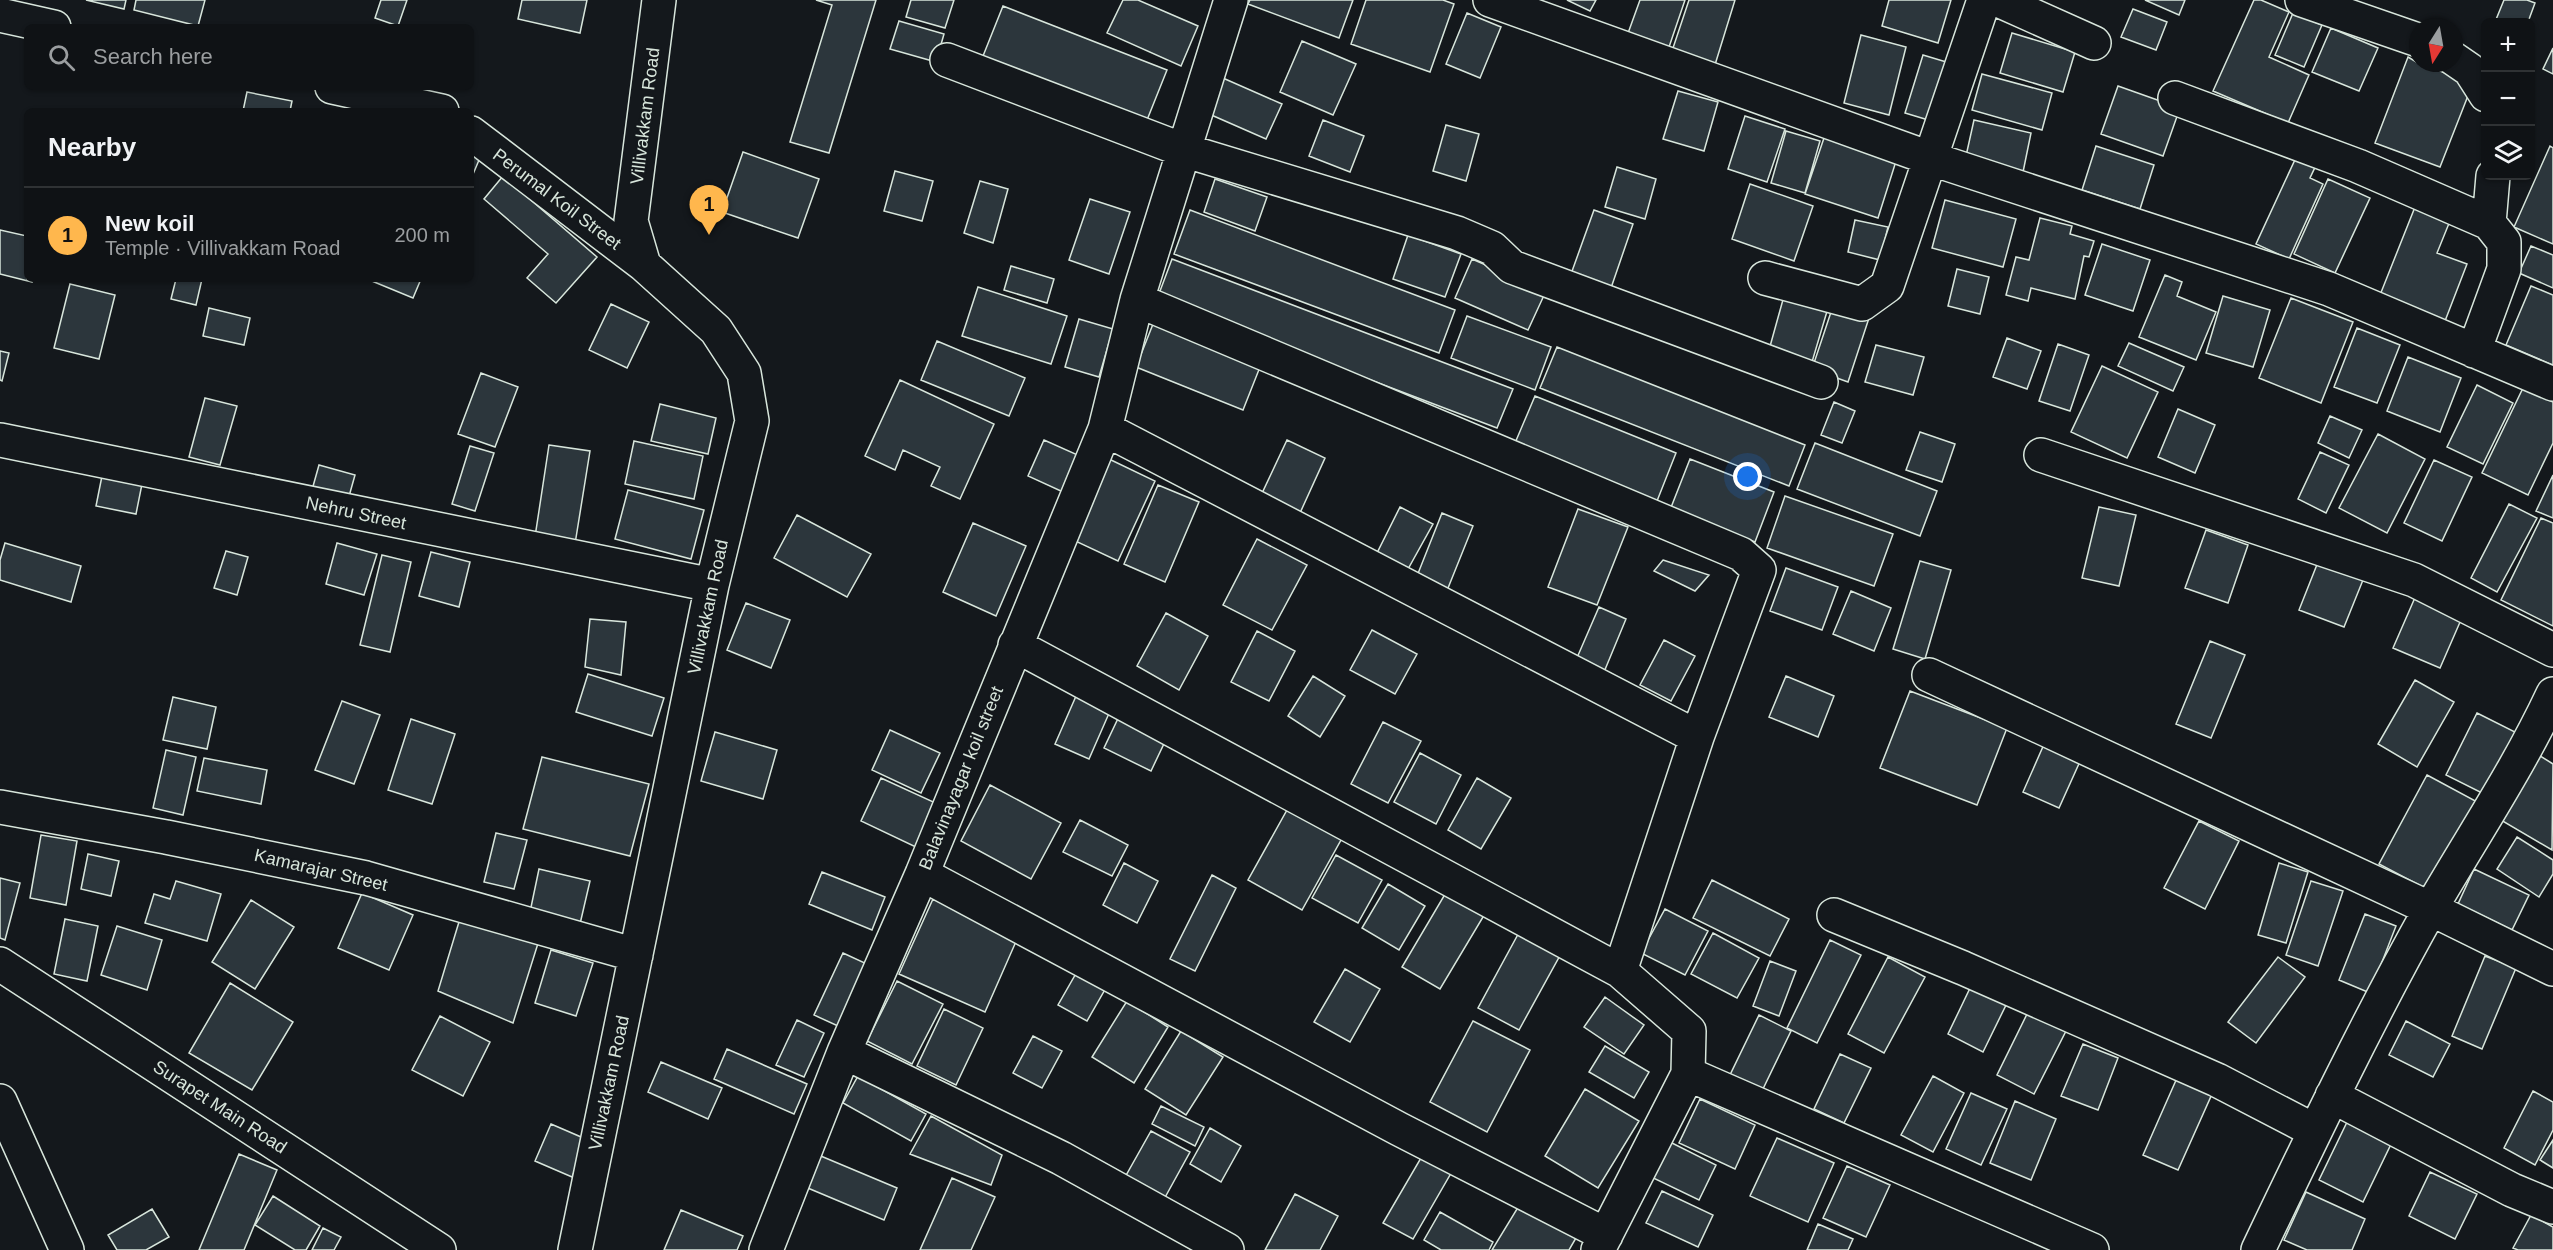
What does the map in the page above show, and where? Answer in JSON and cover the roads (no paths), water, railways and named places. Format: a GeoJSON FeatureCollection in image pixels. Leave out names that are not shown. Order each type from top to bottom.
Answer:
{"type":"FeatureCollection","features":[{"type":"Feature","properties":{"kind":"street","name":"Villivakkam Road"},"geometry":{"type":"LineString","coordinates":[[575,1250],[712,585],[752,421],[744,373],[716,330],[644,265],[632,221],[659,0]]}},
{"type":"Feature","properties":{"kind":"street","name":"Balavinayagar koil street"},"geometry":{"type":"LineString","coordinates":[[766,1250],[844,1052],[922,874],[1105,429],[1137,300],[1231,0]]}},
{"type":"Feature","properties":{"kind":"street"},"geometry":{"type":"LineString","coordinates":[[1490,0],[1932,159],[2329,289],[2553,384]]}},
{"type":"Feature","properties":{"kind":"street"},"geometry":{"type":"LineString","coordinates":[[1765,278],[1862,304],[1887,286],[1932,159],[1984,0]]}},
{"type":"Feature","properties":{"kind":"street"},"geometry":{"type":"LineString","coordinates":[[1998,0],[2094,43]]}},
{"type":"Feature","properties":{"kind":"street"},"geometry":{"type":"LineString","coordinates":[[2302,0],[2409,37]]}},
{"type":"Feature","properties":{"kind":"street"},"geometry":{"type":"LineString","coordinates":[[0,15],[40,24]]}},
{"type":"Feature","properties":{"kind":"street"},"geometry":{"type":"LineString","coordinates":[[947,60],[1183,150],[1457,232],[1492,248],[1512,267],[1821,382]]}},
{"type":"Feature","properties":{"kind":"street"},"geometry":{"type":"LineString","coordinates":[[2463,65],[2470,70],[2481,87]]}},
{"type":"Feature","properties":{"kind":"street"},"geometry":{"type":"LineString","coordinates":[[346,90],[428,108]]}},
{"type":"Feature","properties":{"kind":"street"},"geometry":{"type":"LineString","coordinates":[[2175,98],[2358,166],[2489,223],[2504,242],[2505,269],[2474,351]]}},
{"type":"Feature","properties":{"kind":"street","name":"Perumal Koil Street"},"geometry":{"type":"LineString","coordinates":[[474,136],[644,265]]}},
{"type":"Feature","properties":{"kind":"street"},"geometry":{"type":"LineString","coordinates":[[2489,223],[2493,180]]}},
{"type":"Feature","properties":{"kind":"street"},"geometry":{"type":"LineString","coordinates":[[1137,300],[1741,554],[1760,570],[1697,737],[1620,971]]}},
{"type":"Feature","properties":{"kind":"street"},"geometry":{"type":"LineString","coordinates":[[1105,429],[1697,737]]}},
{"type":"Feature","properties":{"kind":"street","name":"Nehru Street"},"geometry":{"type":"LineString","coordinates":[[0,440],[712,585]]}},
{"type":"Feature","properties":{"kind":"street"},"geometry":{"type":"LineString","coordinates":[[2041,455],[2415,580],[2553,650]]}},
{"type":"Feature","properties":{"kind":"street"},"geometry":{"type":"LineString","coordinates":[[922,874],[1399,1129],[1602,1243],[1688,1074],[1689,1031],[1620,971],[1015,645]]}},
{"type":"Feature","properties":{"kind":"street"},"geometry":{"type":"LineString","coordinates":[[1929,675],[2431,909],[2553,969]]}},
{"type":"Feature","properties":{"kind":"street"},"geometry":{"type":"LineString","coordinates":[[2258,1250],[2332,1096],[2431,909],[2542,749],[2553,694]]}},
{"type":"Feature","properties":{"kind":"street","name":"Kamarajar Street"},"geometry":{"type":"LineString","coordinates":[[0,807],[166,837],[366,878],[636,955]]}},
{"type":"Feature","properties":{"kind":"street"},"geometry":{"type":"LineString","coordinates":[[1834,915],[1963,968],[2217,1080],[2315,1131]]}},
{"type":"Feature","properties":{"kind":"street","name":"Surapet Main Road"},"geometry":{"type":"LineString","coordinates":[[0,964],[439,1250]]}},
{"type":"Feature","properties":{"kind":"street"},"geometry":{"type":"LineString","coordinates":[[844,1052],[1061,1158],[1227,1250]]}},
{"type":"Feature","properties":{"kind":"street"},"geometry":{"type":"LineString","coordinates":[[1688,1074],[2092,1250]]}},
{"type":"Feature","properties":{"kind":"street"},"geometry":{"type":"LineString","coordinates":[[2332,1096],[2511,1190],[2553,1207]]}},
{"type":"Feature","properties":{"kind":"street"},"geometry":{"type":"LineString","coordinates":[[0,1101],[67,1250]]}},
{"type":"Feature","properties":{"kind":"place","name":"New koil"},"geometry":{"type":"Point","coordinates":[709,235]}}]}
